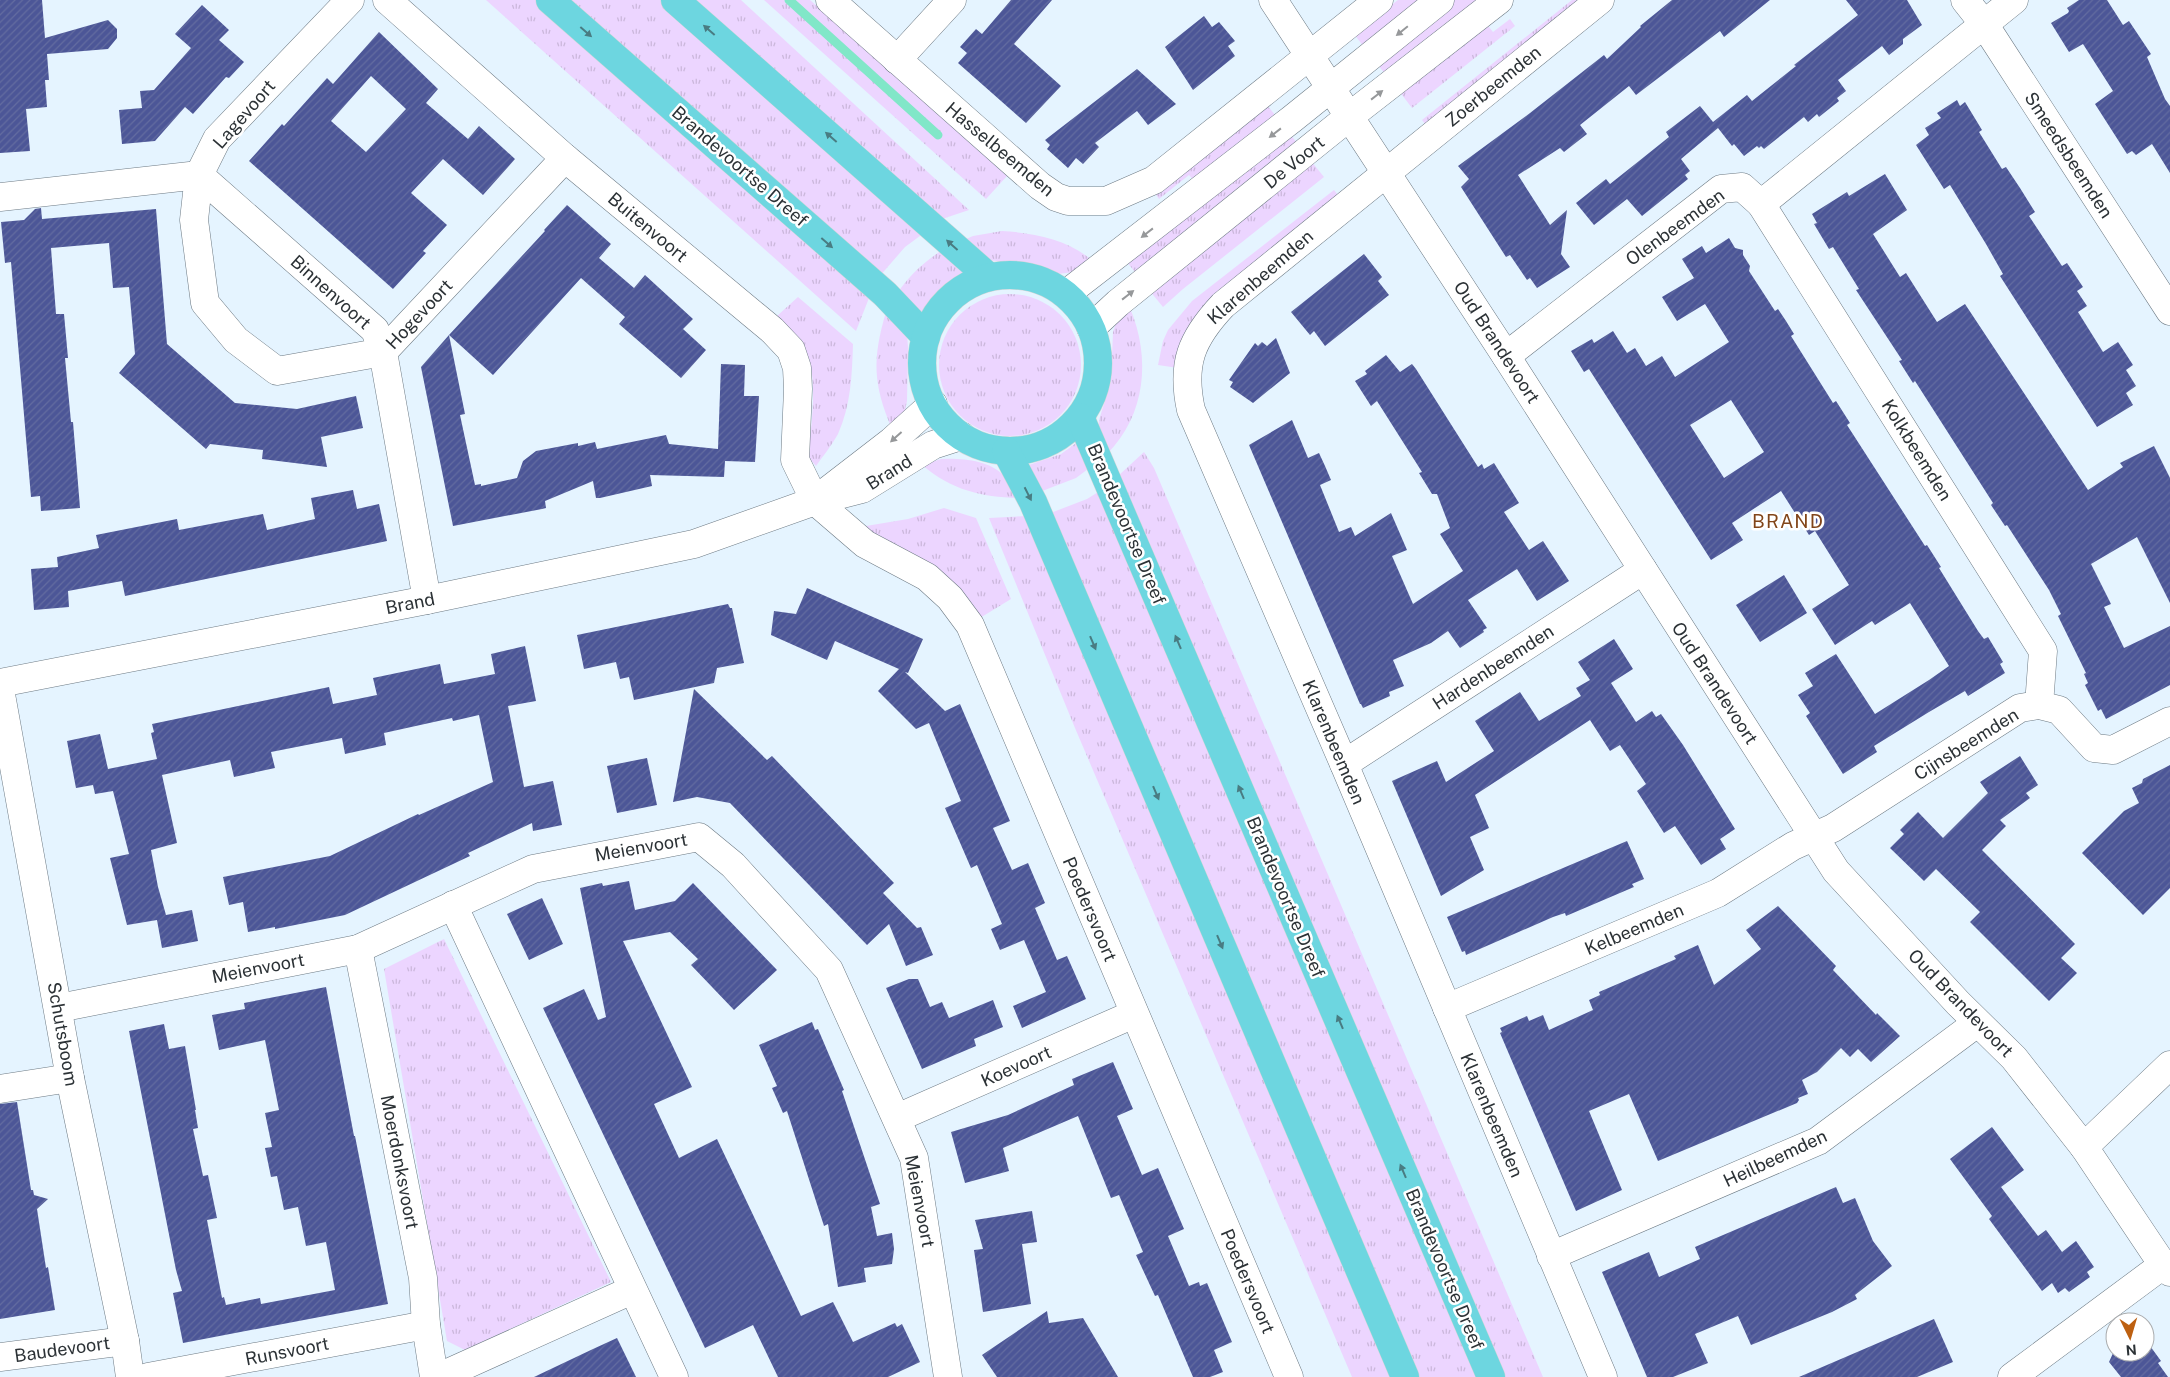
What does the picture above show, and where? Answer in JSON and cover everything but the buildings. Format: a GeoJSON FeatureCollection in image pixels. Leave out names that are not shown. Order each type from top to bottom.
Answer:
{"type":"FeatureCollection","features":[{"type":"Feature","properties":{"kind":"main road","name":"Brandevoortse Dreef"},"geometry":{"type":"LineString","coordinates":[[550,0],[885,294],[926,337]]}},
{"type":"Feature","properties":{"kind":"main road"},"geometry":{"type":"LineString","coordinates":[[675,0],[989,277]]}},
{"type":"Feature","properties":{"kind":"main road"},"geometry":{"type":"LineString","coordinates":[[1016,274],[1042,280],[1066,294],[1081,309],[1092,328],[1099,358],[1095,389],[1080,417],[1059,436],[1034,448],[1006,451],[983,446],[961,436],[945,422],[933,404],[925,383],[922,360],[926,337],[939,310],[961,290],[989,277],[1016,274]]}},
{"type":"Feature","properties":{"kind":"main road","name":"Brandevoortse Dreef"},"geometry":{"type":"LineString","coordinates":[[1080,417],[1104,468],[1491,1377]]}},
{"type":"Feature","properties":{"kind":"main road"},"geometry":{"type":"LineString","coordinates":[[1006,451],[1033,502],[1405,1377]]}},
{"type":"Feature","properties":{"kind":"street","name":"Lagevoort"},"geometry":{"type":"LineString","coordinates":[[199,175],[217,139],[350,0]]}},
{"type":"Feature","properties":{"kind":"street","name":"Buitenvoort"},"geometry":{"type":"LineString","coordinates":[[387,0],[565,158],[772,330],[791,350],[797,368],[798,389],[795,460],[815,501]]}},
{"type":"Feature","properties":{"kind":"street","name":"Hasselbeemden"},"geometry":{"type":"LineString","coordinates":[[830,0],[1040,186],[1056,197],[1068,201],[1106,201],[1154,180],[1379,0]]}},
{"type":"Feature","properties":{"kind":"street"},"geometry":{"type":"LineString","coordinates":[[897,60],[952,0]]}},
{"type":"Feature","properties":{"kind":"street","name":"Oud Brandevoort"},"geometry":{"type":"LineString","coordinates":[[1273,0],[1506,356],[1836,871],[1978,1023],[2014,1058],[2084,1147],[2167,1269]]}},
{"type":"Feature","properties":{"kind":"street","name":"De Voort"},"geometry":{"type":"LineString","coordinates":[[1066,294],[1331,88],[1440,0]]}},
{"type":"Feature","properties":{"kind":"street","name":"De Voort"},"geometry":{"type":"LineString","coordinates":[[1092,328],[1118,303],[1350,116],[1499,0]]}},
{"type":"Feature","properties":{"kind":"street","name":"Zoerbeemden"},"geometry":{"type":"LineString","coordinates":[[1387,172],[1600,0]]}},
{"type":"Feature","properties":{"kind":"street","name":"Smeedsbeemden"},"geometry":{"type":"LineString","coordinates":[[1965,0],[1984,24],[2170,311]]}},
{"type":"Feature","properties":{"kind":"street"},"geometry":{"type":"LineString","coordinates":[[1761,204],[2014,0]]}},
{"type":"Feature","properties":{"kind":"street","name":"Hogevoort"},"geometry":{"type":"LineString","coordinates":[[428,600],[383,352],[565,158]]}},
{"type":"Feature","properties":{"kind":"street","name":"Klarenbeemden"},"geometry":{"type":"LineString","coordinates":[[1387,172],[1222,305],[1203,326],[1195,343],[1187,374],[1186,388],[1191,410],[1344,764],[1603,1377]]}},
{"type":"Feature","properties":{"kind":"street"},"geometry":{"type":"LineString","coordinates":[[0,197],[199,175]]}},
{"type":"Feature","properties":{"kind":"street","name":"Binnenvoort"},"geometry":{"type":"LineString","coordinates":[[199,175],[374,330],[383,352],[277,371],[236,340],[205,304],[194,220],[199,175]]}},
{"type":"Feature","properties":{"kind":"street","name":"Olenbeemden"},"geometry":{"type":"LineString","coordinates":[[1506,356],[1721,188],[1742,187],[1761,204]]}},
{"type":"Feature","properties":{"kind":"street","name":"Kolkbeemden"},"geometry":{"type":"LineString","coordinates":[[1761,204],[2043,651],[2040,705]]}},
{"type":"Feature","properties":{"kind":"street","name":"Brand"},"geometry":{"type":"LineString","coordinates":[[815,501],[839,480],[892,442],[933,404]]}},
{"type":"Feature","properties":{"kind":"street","name":"Brand"},"geometry":{"type":"LineString","coordinates":[[0,683],[428,600],[694,544],[815,501],[862,489],[934,445],[961,436]]}},
{"type":"Feature","properties":{"kind":"street","name":"Poedersvoort"},"geometry":{"type":"LineString","coordinates":[[815,501],[865,544],[927,577],[950,598],[970,625],[1289,1377]]}},
{"type":"Feature","properties":{"kind":"street","name":"Hardenbeemden"},"geometry":{"type":"LineString","coordinates":[[1344,764],[1643,570]]}},
{"type":"Feature","properties":{"kind":"street","name":"Schutsboom"},"geometry":{"type":"LineString","coordinates":[[0,689],[59,1008],[70,1078],[125,1341],[130,1377]]}},
{"type":"Feature","properties":{"kind":"street","name":"Cijnsbeemden"},"geometry":{"type":"LineString","coordinates":[[1814,836],[1833,828],[2020,708],[2040,705],[2059,710],[2094,748],[2113,750],[2170,721]]}},
{"type":"Feature","properties":{"kind":"street","name":"Kelbeemden"},"geometry":{"type":"LineString","coordinates":[[1447,1008],[1718,893],[1792,846],[1814,836]]}},
{"type":"Feature","properties":{"kind":"street","name":"Meienvoort"},"geometry":{"type":"LineString","coordinates":[[59,1008],[358,949],[533,869],[699,837],[733,864],[829,970],[914,1158],[948,1374]]}},
{"type":"Feature","properties":{"kind":"street"},"geometry":{"type":"LineString","coordinates":[[453,905],[674,1377]]}},
{"type":"Feature","properties":{"kind":"street","name":"Moerdonksvoort"},"geometry":{"type":"LineString","coordinates":[[358,949],[423,1278],[426,1325],[434,1377]]}},
{"type":"Feature","properties":{"kind":"street","name":"Koevoort"},"geometry":{"type":"LineString","coordinates":[[897,1118],[1134,1014]]}},
{"type":"Feature","properties":{"kind":"street","name":"Heilbeemden"},"geometry":{"type":"LineString","coordinates":[[1551,1256],[1818,1141],[1978,1023]]}},
{"type":"Feature","properties":{"kind":"street"},"geometry":{"type":"LineString","coordinates":[[2084,1147],[2170,1065]]}},
{"type":"Feature","properties":{"kind":"street"},"geometry":{"type":"LineString","coordinates":[[0,1089],[70,1078]]}},
{"type":"Feature","properties":{"kind":"street"},"geometry":{"type":"LineString","coordinates":[[2012,1377],[2167,1269]]}},
{"type":"Feature","properties":{"kind":"street"},"geometry":{"type":"LineString","coordinates":[[439,1377],[632,1290]]}},
{"type":"Feature","properties":{"kind":"street","name":"Runsvoort"},"geometry":{"type":"LineString","coordinates":[[148,1377],[426,1325]]}},
{"type":"Feature","properties":{"kind":"street","name":"Baudevoort"},"geometry":{"type":"LineString","coordinates":[[0,1357],[125,1341]]}},
{"type":"Feature","properties":{"kind":"green space"},"geometry":{"type":"Polygon","coordinates":[[[486,0],[541,0],[871,293],[856,331],[486,0]]]}},
{"type":"Feature","properties":{"kind":"green space"},"geometry":{"type":"Polygon","coordinates":[[[564,0],[662,0],[924,233],[905,247],[879,277],[564,0]]]}},
{"type":"Feature","properties":{"kind":"green space"},"geometry":{"type":"Polygon","coordinates":[[[686,0],[741,0],[969,210],[936,221],[686,0]]]}},
{"type":"Feature","properties":{"kind":"green space"},"geometry":{"type":"Polygon","coordinates":[[[764,0],[810,0],[1007,176],[986,199],[764,0]]]}},
{"type":"Feature","properties":{"kind":"green space"},"geometry":{"type":"Polygon","coordinates":[[[1398,0],[1430,0],[1367,51],[1354,34],[1398,0]]]}},
{"type":"Feature","properties":{"kind":"green space"},"geometry":{"type":"Polygon","coordinates":[[[1455,0],[1488,0],[1388,77],[1376,63],[1455,0]]]}},
{"type":"Feature","properties":{"kind":"green space"},"geometry":{"type":"Polygon","coordinates":[[[1572,0],[1589,0],[1429,129],[1422,120],[1572,0]]]}},
{"type":"Feature","properties":{"kind":"green space"},"geometry":{"type":"Polygon","coordinates":[[[1510,19],[1515,26],[1412,108],[1399,91],[1485,22],[1493,32],[1510,19]]]}},
{"type":"Feature","properties":{"kind":"green space"},"geometry":{"type":"Polygon","coordinates":[[[1266,104],[1280,121],[1198,185],[1189,175],[1159,199],[1155,193],[1266,104]]]}},
{"type":"Feature","properties":{"kind":"green space"},"geometry":{"type":"Polygon","coordinates":[[[1289,133],[1302,149],[1140,278],[1126,261],[1289,133]]]}},
{"type":"Feature","properties":{"kind":"green space"},"geometry":{"type":"Polygon","coordinates":[[[1311,161],[1324,177],[1163,307],[1149,290],[1311,161]]]}},
{"type":"Feature","properties":{"kind":"green space"},"geometry":{"type":"Polygon","coordinates":[[[1334,190],[1341,199],[1178,368],[1158,365],[1163,341],[1168,330],[1192,301],[1334,190]]]}},
{"type":"Feature","properties":{"kind":"green space"},"geometry":{"type":"Polygon","coordinates":[[[1002,231],[1027,233],[1051,239],[1073,248],[1094,262],[1075,272],[1057,274],[1027,264],[987,260],[959,242],[973,236],[1002,231]]]}},
{"type":"Feature","properties":{"kind":"green space"},"geometry":{"type":"Polygon","coordinates":[[[942,250],[969,271],[939,291],[918,319],[895,297],[916,271],[942,250]]]}},
{"type":"Feature","properties":{"kind":"green space"},"geometry":{"type":"Polygon","coordinates":[[[1010,294],[1024,295],[1037,299],[1060,315],[1076,338],[1080,351],[1080,379],[1076,392],[1060,415],[1037,431],[1024,435],[1010,436],[996,435],[983,431],[960,415],[944,392],[940,379],[939,365],[940,351],[944,338],[960,315],[983,299],[996,295],[1010,294]]]}},
{"type":"Feature","properties":{"kind":"green space"},"geometry":{"type":"Polygon","coordinates":[[[798,297],[853,344],[846,412],[838,434],[816,466],[808,457],[813,401],[809,359],[802,345],[777,316],[798,297]]]}},
{"type":"Feature","properties":{"kind":"green space"},"geometry":{"type":"Polygon","coordinates":[[[1130,308],[1141,346],[1141,385],[1137,404],[1130,422],[1120,439],[1107,454],[1099,432],[1099,420],[1111,381],[1113,332],[1117,320],[1130,308]]]}},
{"type":"Feature","properties":{"kind":"green space"},"geometry":{"type":"Polygon","coordinates":[[[886,312],[907,334],[908,347],[907,401],[904,415],[892,429],[881,399],[877,372],[878,344],[886,312]]]}},
{"type":"Feature","properties":{"kind":"green space"},"geometry":{"type":"Polygon","coordinates":[[[1079,441],[1092,466],[1076,478],[1037,493],[1026,466],[1061,454],[1079,441]]]}},
{"type":"Feature","properties":{"kind":"green space"},"geometry":{"type":"Polygon","coordinates":[[[1144,452],[1154,468],[1543,1377],[1498,1377],[1117,477],[1144,452]]]}},
{"type":"Feature","properties":{"kind":"green space"},"geometry":{"type":"Polygon","coordinates":[[[941,459],[975,461],[991,466],[1004,476],[1020,498],[993,496],[968,491],[945,481],[922,465],[941,459]]]}},
{"type":"Feature","properties":{"kind":"green space"},"geometry":{"type":"Polygon","coordinates":[[[1103,489],[1483,1377],[1413,1377],[1048,514],[1087,499],[1103,489]]]}},
{"type":"Feature","properties":{"kind":"green space"},"geometry":{"type":"Polygon","coordinates":[[[944,508],[976,518],[1011,599],[980,618],[872,535],[866,526],[908,519],[944,508]]]}},
{"type":"Feature","properties":{"kind":"green space"},"geometry":{"type":"Polygon","coordinates":[[[1028,516],[1397,1377],[1352,1377],[1075,728],[989,518],[1028,516]]]}},
{"type":"Feature","properties":{"kind":"green space"},"geometry":{"type":"Polygon","coordinates":[[[444,939],[611,1282],[465,1350],[447,1341],[384,969],[444,939]]]}},
{"type":"Feature","properties":{"kind":"waterway"},"geometry":{"type":"LineString","coordinates":[[789,0],[938,135]]}},
{"type":"Feature","properties":{"kind":"district","name":"BRAND"},"geometry":{"type":"Point","coordinates":[1788,521]}}]}
